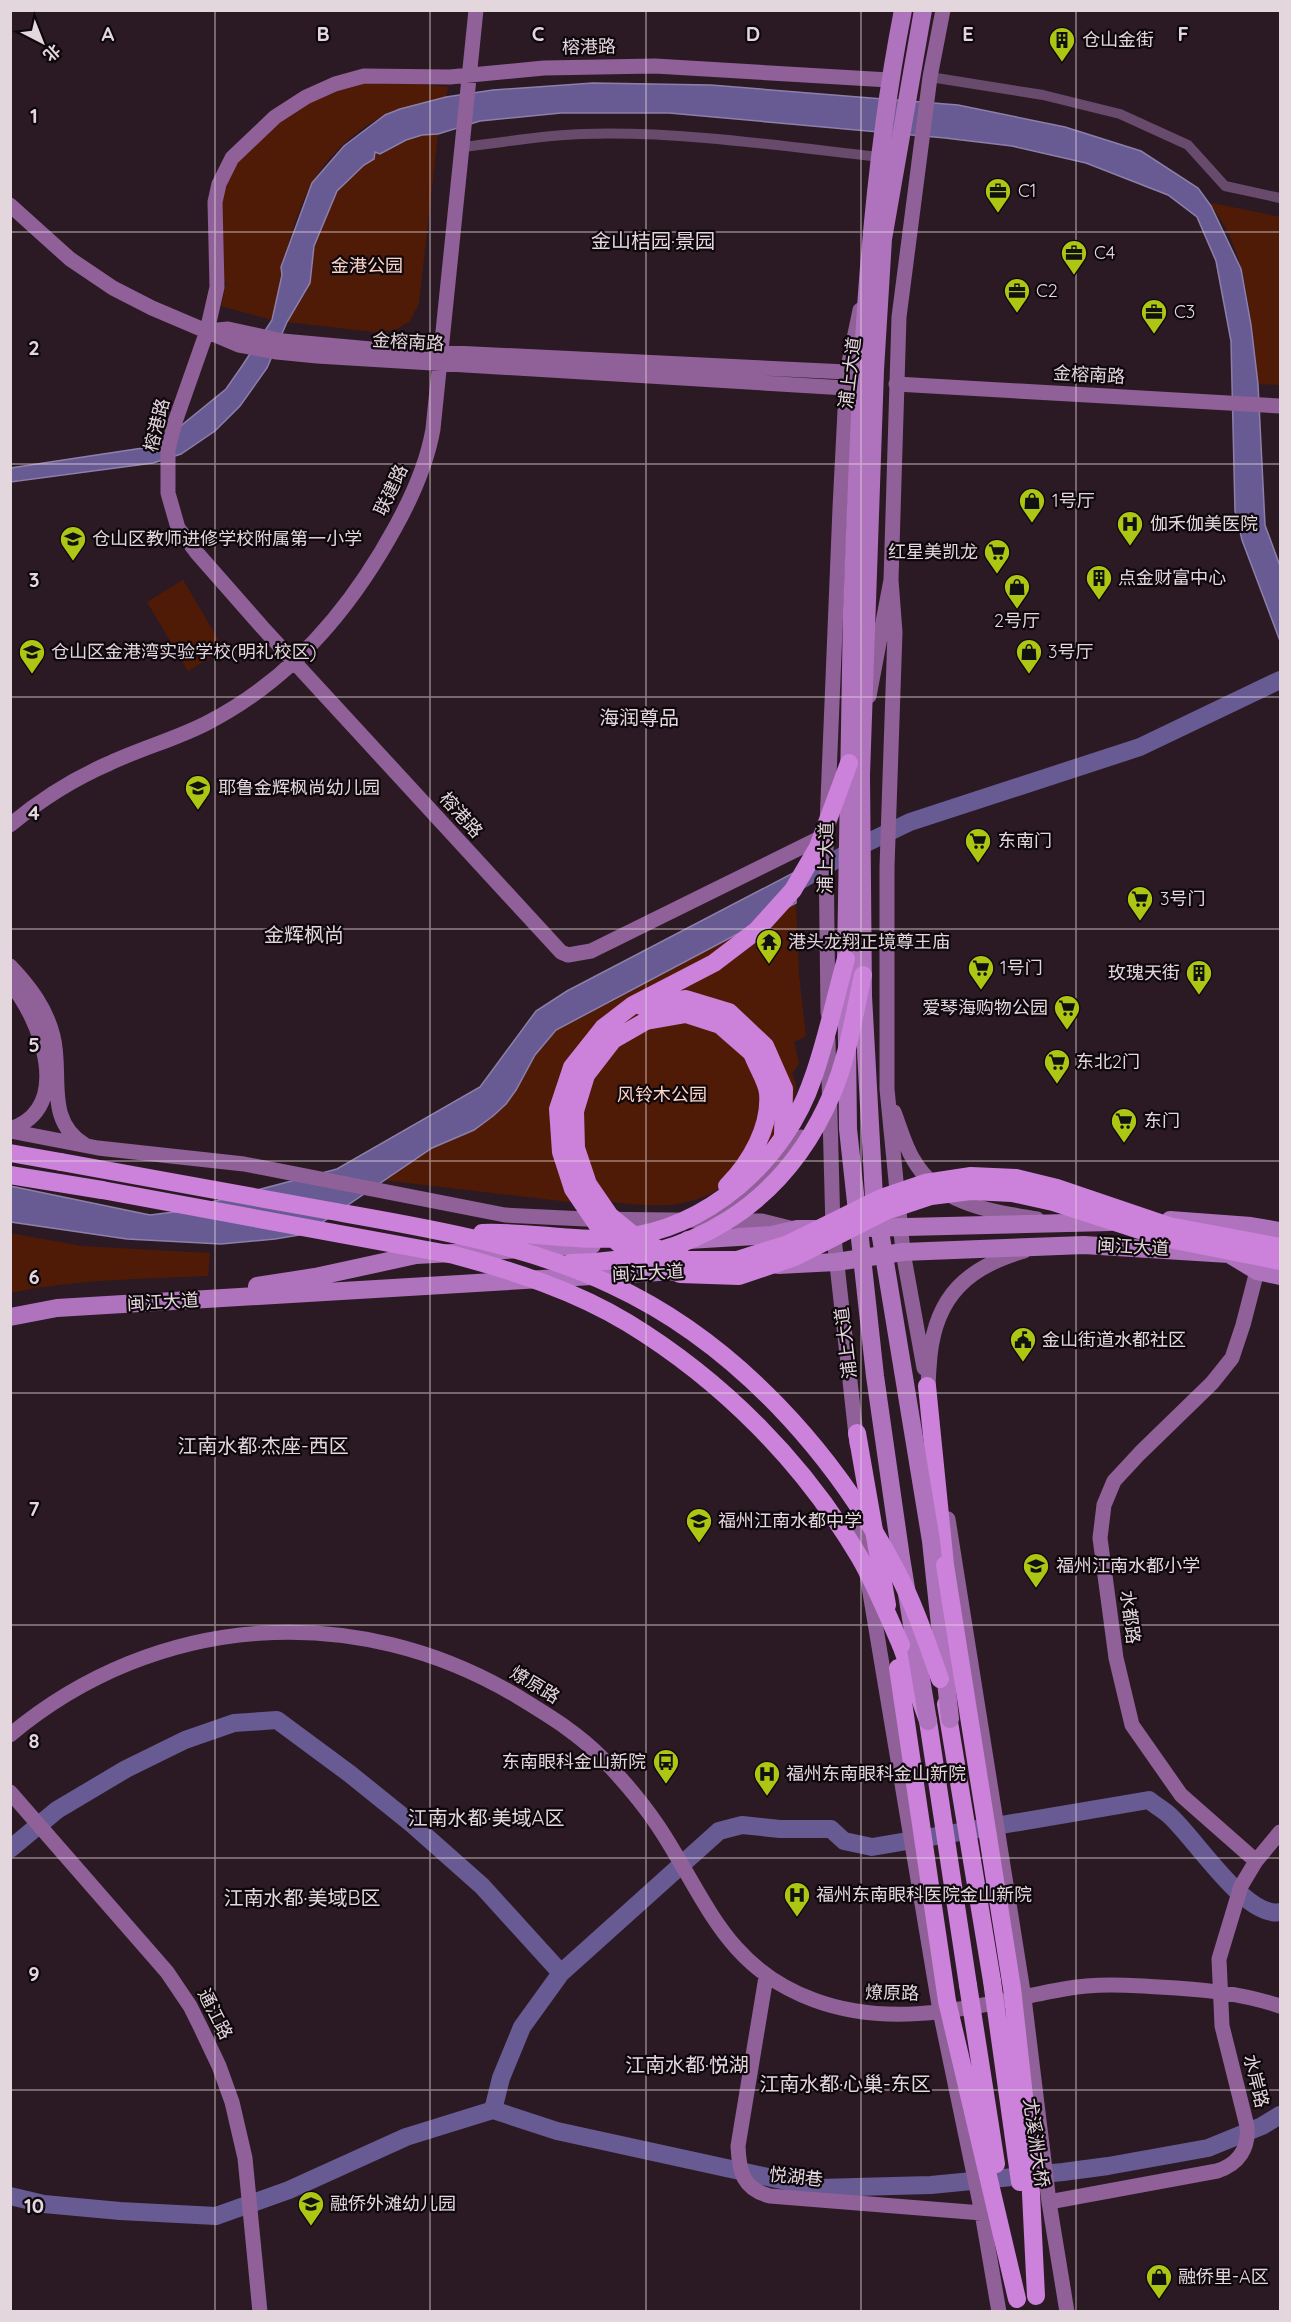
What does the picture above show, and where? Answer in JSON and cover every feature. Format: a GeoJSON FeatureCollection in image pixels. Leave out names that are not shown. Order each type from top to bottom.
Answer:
{"type":"FeatureCollection","features":[{"type":"Feature","properties":{"kind":"highway"},"geometry":{"type":"LineString","coordinates":[[849,763],[818,847],[792,890],[756,931],[714,963],[633,1005],[603,1028],[572,1067],[558,1109],[561,1152],[573,1190],[597,1226],[633,1255],[680,1274],[739,1276],[795,1257],[886,1211],[931,1196],[971,1191],[1012,1193],[1053,1202],[1164,1238],[1281,1261]]}},
{"type":"Feature","properties":{"kind":"highway"},"geometry":{"type":"LineString","coordinates":[[10,1153],[462,1234],[498,1233],[593,1240],[651,1232],[697,1216],[728,1195],[760,1166],[784,1138],[813,1078],[846,959]]}},
{"type":"Feature","properties":{"kind":"highway"},"geometry":{"type":"LineString","coordinates":[[454,1255],[554,1263],[592,1263],[629,1259],[689,1242],[716,1229],[740,1213],[782,1175],[801,1152],[819,1122],[833,1092],[845,1056],[863,975]]}},
{"type":"Feature","properties":{"kind":"highway"},"geometry":{"type":"LineString","coordinates":[[603,1028],[641,1006],[686,999],[729,1012],[765,1046],[784,1089],[783,1137],[764,1180],[740,1213]]}},
{"type":"Feature","properties":{"kind":"highway"},"geometry":{"type":"LineString","coordinates":[[697,1216],[743,1170],[763,1131],[768,1092],[752,1053],[720,1025],[686,1014],[646,1021],[613,1040],[586,1075],[574,1111],[576,1148],[588,1184],[610,1216],[643,1243],[687,1260],[737,1260],[788,1244],[881,1198],[925,1183],[972,1176],[1026,1181],[1057,1188],[1169,1226],[1281,1247]]}},
{"type":"Feature","properties":{"kind":"highway"},"geometry":{"type":"LineString","coordinates":[[10,1175],[454,1255],[496,1266],[556,1289],[627,1323],[686,1363],[759,1427],[800,1473],[860,1558],[901,1645],[928,1721],[1018,2305]]}},
{"type":"Feature","properties":{"kind":"highway","name":"尤溪洲大桥"},"geometry":{"type":"LineString","coordinates":[[462,1234],[580,1271],[623,1291],[701,1339],[727,1359],[778,1406],[843,1483],[893,1564],[923,1629],[940,1679],[950,1719],[992,1981],[1037,2304]]}},
{"type":"Feature","properties":{"kind":"highway"},"geometry":{"type":"LineString","coordinates":[[927,1386],[945,1565],[1012,1988],[1028,2132],[1037,2304]]}},
{"type":"Feature","properties":{"kind":"highway"},"geometry":{"type":"LineString","coordinates":[[857,1433],[898,1668],[947,2001],[1018,2305]]}},
{"type":"Feature","properties":{"kind":"main road","name":"联建路"},"geometry":{"type":"LineString","coordinates":[[10,825],[85,775],[218,717],[242,701],[295,661],[328,627],[356,592],[386,546],[421,475],[431,438],[476,10]]}},
{"type":"Feature","properties":{"kind":"main road","name":"浦上大道"},"geometry":{"type":"LineString","coordinates":[[903,10],[889,80],[866,284],[847,372],[846,388],[825,896],[833,1229],[857,1433],[859,1527],[940,2011],[982,2213],[999,2312]]}},
{"type":"Feature","properties":{"kind":"main road","name":"浦上大道"},"geometry":{"type":"LineString","coordinates":[[869,363],[883,238],[923,10]]}},
{"type":"Feature","properties":{"kind":"main road"},"geometry":{"type":"LineString","coordinates":[[942,10],[930,76],[899,317],[891,580],[895,632],[887,867],[887,1089],[903,1252],[927,1386],[1024,1998],[1049,2202],[1067,2312]]}},
{"type":"Feature","properties":{"kind":"main road","name":"榕港路"},"geometry":{"type":"LineString","coordinates":[[826,842],[591,951],[568,955],[561,952],[552,945],[197,553],[178,528],[172,510],[167,480],[168,449],[207,331],[218,275],[216,194],[226,167],[240,149],[275,117],[300,100],[351,79],[374,75],[415,77],[469,75],[543,68],[655,66],[889,80]]}},
{"type":"Feature","properties":{"kind":"main road","name":"金榕南路"},"geometry":{"type":"LineString","coordinates":[[10,204],[61,252],[93,275],[152,308],[239,345],[277,352],[439,358],[846,388]]}},
{"type":"Feature","properties":{"kind":"main road","name":"浦上大道"},"geometry":{"type":"LineString","coordinates":[[866,284],[869,363]]}},
{"type":"Feature","properties":{"kind":"main road"},"geometry":{"type":"LineString","coordinates":[[439,358],[847,372]]}},
{"type":"Feature","properties":{"kind":"main road"},"geometry":{"type":"LineString","coordinates":[[869,363],[852,611],[846,959],[848,1129],[874,1376],[928,1721]]}},
{"type":"Feature","properties":{"kind":"main road"},"geometry":{"type":"LineString","coordinates":[[869,363],[862,828],[863,975],[874,1197],[931,1541],[950,1719]]}},
{"type":"Feature","properties":{"kind":"main road","name":"金榕南路"},"geometry":{"type":"LineString","coordinates":[[896,384],[1281,406]]}},
{"type":"Feature","properties":{"kind":"main road"},"geometry":{"type":"LineString","coordinates":[[863,713],[872,687],[891,580]]}},
{"type":"Feature","properties":{"kind":"main road"},"geometry":{"type":"LineString","coordinates":[[10,966],[32,989],[48,1021],[57,1056],[58,1109],[70,1132],[85,1145]]}},
{"type":"Feature","properties":{"kind":"main road"},"geometry":{"type":"LineString","coordinates":[[10,983],[27,1005],[38,1030],[44,1052],[46,1080],[45,1094],[35,1112],[25,1122],[10,1130]]}},
{"type":"Feature","properties":{"kind":"main road"},"geometry":{"type":"LineString","coordinates":[[887,1089],[913,1161],[940,1189],[979,1208],[1067,1224]]}},
{"type":"Feature","properties":{"kind":"main road"},"geometry":{"type":"LineString","coordinates":[[697,1216],[730,1204],[765,1177],[803,1135],[829,1091]]}},
{"type":"Feature","properties":{"kind":"main road"},"geometry":{"type":"LineString","coordinates":[[10,1130],[85,1145],[244,1164],[505,1215],[585,1219],[697,1216],[762,1221],[797,1229]]}},
{"type":"Feature","properties":{"kind":"main road"},"geometry":{"type":"LineString","coordinates":[[416,1255],[585,1219]]}},
{"type":"Feature","properties":{"kind":"main road","name":"闽江大道"},"geometry":{"type":"LineString","coordinates":[[10,1310],[67,1299],[258,1286],[315,1277],[416,1255],[772,1235],[797,1229],[1167,1220],[1251,1226],[1281,1231]]}},
{"type":"Feature","properties":{"kind":"main road"},"geometry":{"type":"LineString","coordinates":[[927,1386],[932,1341],[937,1321],[947,1300],[959,1285],[996,1260],[1042,1245]]}},
{"type":"Feature","properties":{"kind":"main road","name":"闽江大道"},"geometry":{"type":"LineString","coordinates":[[10,1317],[57,1308],[836,1262],[903,1252],[1042,1245],[1112,1246],[1229,1254],[1257,1271],[1281,1276]]}},
{"type":"Feature","properties":{"kind":"main road","name":"水都路"},"geometry":{"type":"LineString","coordinates":[[1256,1861],[1181,1795],[1132,1725],[1116,1658],[1100,1538],[1104,1505],[1114,1481],[1212,1383],[1232,1358],[1257,1271]]}},
{"type":"Feature","properties":{"kind":"main road","name":"燎原路"},"geometry":{"type":"LineString","coordinates":[[10,1735],[44,1709],[114,1668],[151,1654],[195,1643],[258,1634],[319,1633],[353,1638],[429,1656],[495,1683],[561,1723],[602,1758],[656,1823],[724,1934],[766,1977],[810,1999],[850,2012],[886,2016],[940,2011],[1024,1998]]}},
{"type":"Feature","properties":{"kind":"main road","name":"通江路"},"geometry":{"type":"LineString","coordinates":[[10,1792],[167,1971],[190,2006],[219,2066],[232,2102],[245,2158],[260,2312]]}},
{"type":"Feature","properties":{"kind":"main road","name":"水岸路"},"geometry":{"type":"LineString","coordinates":[[1049,2202],[1217,2171],[1229,2166],[1240,2156],[1247,2133],[1222,2026],[1219,1959],[1235,1903],[1247,1876],[1256,1861],[1281,1832]]}},
{"type":"Feature","properties":{"kind":"main road","name":"悦湖巷"},"geometry":{"type":"LineString","coordinates":[[766,1977],[738,2146],[744,2179],[751,2187],[758,2193],[770,2196],[982,2213]]}},
{"type":"Feature","properties":{"kind":"main road"},"geometry":{"type":"LineString","coordinates":[[1024,1998],[1066,1988],[1118,1984],[1219,1990],[1281,2006]]}},
{"type":"Feature","properties":{"kind":"street"},"geometry":{"type":"LineString","coordinates":[[930,76],[1043,95],[1120,114],[1188,145],[1225,186],[1281,198]]}},
{"type":"Feature","properties":{"kind":"street"},"geometry":{"type":"LineString","coordinates":[[461,147],[581,134],[634,134],[751,143],[879,158]]}},
{"type":"Feature","properties":{"kind":"green space","name":"金港公园"},"geometry":{"type":"Polygon","coordinates":[[[385,80],[448,87],[446,97],[397,110],[369,124],[343,145],[321,170],[305,197],[295,223],[281,267],[282,275],[272,320],[221,306],[226,283],[221,280],[220,200],[229,173],[257,140],[298,109],[330,93],[385,80]]]}},
{"type":"Feature","properties":{"kind":"green space","name":"金港公园"},"geometry":{"type":"Polygon","coordinates":[[[429,133],[438,134],[419,303],[410,321],[395,330],[374,332],[287,322],[308,287],[316,240],[327,212],[341,188],[350,177],[373,159],[375,151],[380,154],[406,140],[429,133]]]}},
{"type":"Feature","properties":{"kind":"green space"},"geometry":{"type":"Polygon","coordinates":[[[1212,203],[1280,217],[1280,385],[1258,384],[1250,314],[1241,267],[1224,224],[1211,206],[1212,203]]]}},
{"type":"Feature","properties":{"kind":"green space"},"geometry":{"type":"Polygon","coordinates":[[[183,580],[224,649],[188,671],[147,602],[183,580]]]}},
{"type":"Feature","properties":{"kind":"green space","name":"风铃木公园"},"geometry":{"type":"Polygon","coordinates":[[[796,903],[799,975],[806,1036],[794,1042],[799,1063],[792,1074],[796,1086],[793,1101],[785,1118],[761,1150],[720,1188],[700,1198],[679,1204],[641,1205],[590,1199],[587,1204],[382,1180],[432,1148],[474,1130],[493,1116],[506,1104],[535,1055],[556,1030],[796,903]]]}},
{"type":"Feature","properties":{"kind":"green space"},"geometry":{"type":"Polygon","coordinates":[[[10,1233],[82,1246],[210,1253],[208,1276],[84,1282],[11,1293],[10,1233]]]}},
{"type":"Feature","properties":{"kind":"shaded area"},"geometry":{"type":"Polygon","coordinates":[[[593,83],[711,85],[958,105],[1065,127],[1141,151],[1198,188],[1211,206],[1241,269],[1258,384],[1265,525],[1280,566],[1280,641],[1242,540],[1235,511],[1231,341],[1216,261],[1197,217],[1168,195],[1086,163],[1012,146],[669,113],[561,113],[480,121],[438,134],[422,135],[406,140],[380,154],[375,152],[374,159],[364,165],[337,191],[314,246],[310,283],[287,322],[267,368],[240,406],[215,431],[181,454],[153,463],[11,482],[11,468],[156,446],[226,389],[272,320],[282,275],[281,267],[312,183],[344,146],[385,115],[446,97],[493,90],[593,83]]]}},
{"type":"Feature","properties":{"kind":"shaded area"},"geometry":{"type":"Polygon","coordinates":[[[797,871],[796,903],[556,1030],[535,1055],[506,1104],[493,1116],[474,1130],[432,1148],[305,1234],[221,1244],[127,1239],[11,1222],[10,1186],[150,1215],[174,1212],[337,1169],[480,1087],[536,1011],[567,991],[797,871]]]}},
{"type":"Feature","properties":{"kind":"waterway"},"geometry":{"type":"LineString","coordinates":[[794,884],[858,847],[910,822],[1140,747],[1280,680]]}},
{"type":"Feature","properties":{"kind":"waterway"},"geometry":{"type":"LineString","coordinates":[[10,1849],[57,1810],[126,1769],[185,1740],[234,1723],[277,1720],[412,1824],[482,1886],[561,1973]]}},
{"type":"Feature","properties":{"kind":"waterway"},"geometry":{"type":"LineString","coordinates":[[493,2110],[501,2078],[522,2027],[561,1973],[719,1831],[742,1825],[780,1829],[831,1829],[844,1841],[872,1847],[1149,1800],[1179,1825],[1221,1874],[1251,1903],[1266,1911],[1280,1912]]}},
{"type":"Feature","properties":{"kind":"waterway"},"geometry":{"type":"LineString","coordinates":[[10,2196],[44,2204],[216,2216],[289,2190],[406,2137],[493,2110],[557,2131],[818,2188],[931,2185],[1108,2166],[1208,2148],[1262,2126],[1280,2115]]}},
{"type":"Feature","properties":{"kind":"place","name":"仓山金街"},"geometry":{"type":"Point","coordinates":[1062,63]}},
{"type":"Feature","properties":{"kind":"place","name":"C1"},"geometry":{"type":"Point","coordinates":[998,214]}},
{"type":"Feature","properties":{"kind":"place","name":"C4"},"geometry":{"type":"Point","coordinates":[1074,276]}},
{"type":"Feature","properties":{"kind":"place","name":"C2"},"geometry":{"type":"Point","coordinates":[1017,314]}},
{"type":"Feature","properties":{"kind":"place","name":"C3"},"geometry":{"type":"Point","coordinates":[1154,335]}},
{"type":"Feature","properties":{"kind":"place","name":"1号厅"},"geometry":{"type":"Point","coordinates":[1032,524]}},
{"type":"Feature","properties":{"kind":"place","name":"伽禾伽美医院"},"geometry":{"type":"Point","coordinates":[1130,547]}},
{"type":"Feature","properties":{"kind":"place","name":"仓山区教师进修学校附属第一小学"},"geometry":{"type":"Point","coordinates":[73,562]}},
{"type":"Feature","properties":{"kind":"place","name":"红星美凯龙"},"geometry":{"type":"Point","coordinates":[997,575]}},
{"type":"Feature","properties":{"kind":"place","name":"点金财富中心"},"geometry":{"type":"Point","coordinates":[1099,601]}},
{"type":"Feature","properties":{"kind":"place","name":"2号厅"},"geometry":{"type":"Point","coordinates":[1017,610]}},
{"type":"Feature","properties":{"kind":"place","name":"仓山区金港湾实验学校(明礼校区)"},"geometry":{"type":"Point","coordinates":[32,675]}},
{"type":"Feature","properties":{"kind":"place","name":"3号厅"},"geometry":{"type":"Point","coordinates":[1029,675]}},
{"type":"Feature","properties":{"kind":"place","name":"耶鲁金辉枫尚幼儿园"},"geometry":{"type":"Point","coordinates":[198,811]}},
{"type":"Feature","properties":{"kind":"place","name":"东南门"},"geometry":{"type":"Point","coordinates":[978,864]}},
{"type":"Feature","properties":{"kind":"place","name":"3号门"},"geometry":{"type":"Point","coordinates":[1140,922]}},
{"type":"Feature","properties":{"kind":"place","name":"港头龙翔正境尊王庙"},"geometry":{"type":"Point","coordinates":[769,965]}},
{"type":"Feature","properties":{"kind":"place","name":"1号门"},"geometry":{"type":"Point","coordinates":[981,991]}},
{"type":"Feature","properties":{"kind":"place","name":"玫瑰天街"},"geometry":{"type":"Point","coordinates":[1199,996]}},
{"type":"Feature","properties":{"kind":"place","name":"爱琴海购物公园"},"geometry":{"type":"Point","coordinates":[1067,1031]}},
{"type":"Feature","properties":{"kind":"place","name":"东北2门"},"geometry":{"type":"Point","coordinates":[1057,1085]}},
{"type":"Feature","properties":{"kind":"place","name":"东门"},"geometry":{"type":"Point","coordinates":[1124,1144]}},
{"type":"Feature","properties":{"kind":"place","name":"金山街道水都社区"},"geometry":{"type":"Point","coordinates":[1023,1363]}},
{"type":"Feature","properties":{"kind":"place","name":"福州江南水都中学"},"geometry":{"type":"Point","coordinates":[699,1544]}},
{"type":"Feature","properties":{"kind":"place","name":"福州江南水都小学"},"geometry":{"type":"Point","coordinates":[1036,1589]}},
{"type":"Feature","properties":{"kind":"place","name":"东南眼科金山新院"},"geometry":{"type":"Point","coordinates":[666,1785]}},
{"type":"Feature","properties":{"kind":"place","name":"福州东南眼科金山新院"},"geometry":{"type":"Point","coordinates":[767,1797]}},
{"type":"Feature","properties":{"kind":"place","name":"福州东南眼科医院金山新院"},"geometry":{"type":"Point","coordinates":[797,1918]}},
{"type":"Feature","properties":{"kind":"place","name":"融侨外滩幼儿园"},"geometry":{"type":"Point","coordinates":[311,2227]}},
{"type":"Feature","properties":{"kind":"place","name":"融侨里-A区"},"geometry":{"type":"Point","coordinates":[1159,2300]}},
{"type":"Feature","properties":{"kind":"district","name":"金山桔园·景园"},"geometry":{"type":"Point","coordinates":[653,241]}},
{"type":"Feature","properties":{"kind":"district","name":"海润尊品"},"geometry":{"type":"Point","coordinates":[639,718]}},
{"type":"Feature","properties":{"kind":"district","name":"金辉枫尚"},"geometry":{"type":"Point","coordinates":[304,935]}},
{"type":"Feature","properties":{"kind":"district","name":"江南水都·杰座-西区"},"geometry":{"type":"Point","coordinates":[263,1446]}},
{"type":"Feature","properties":{"kind":"district","name":"江南水都·美域A区"},"geometry":{"type":"Point","coordinates":[486,1818]}},
{"type":"Feature","properties":{"kind":"district","name":"江南水都·美域B区"},"geometry":{"type":"Point","coordinates":[302,1898]}},
{"type":"Feature","properties":{"kind":"district","name":"江南水都·悦湖"},"geometry":{"type":"Point","coordinates":[687,2065]}},
{"type":"Feature","properties":{"kind":"district","name":"江南水都·心巢-东区"},"geometry":{"type":"Point","coordinates":[845,2084]}}]}
